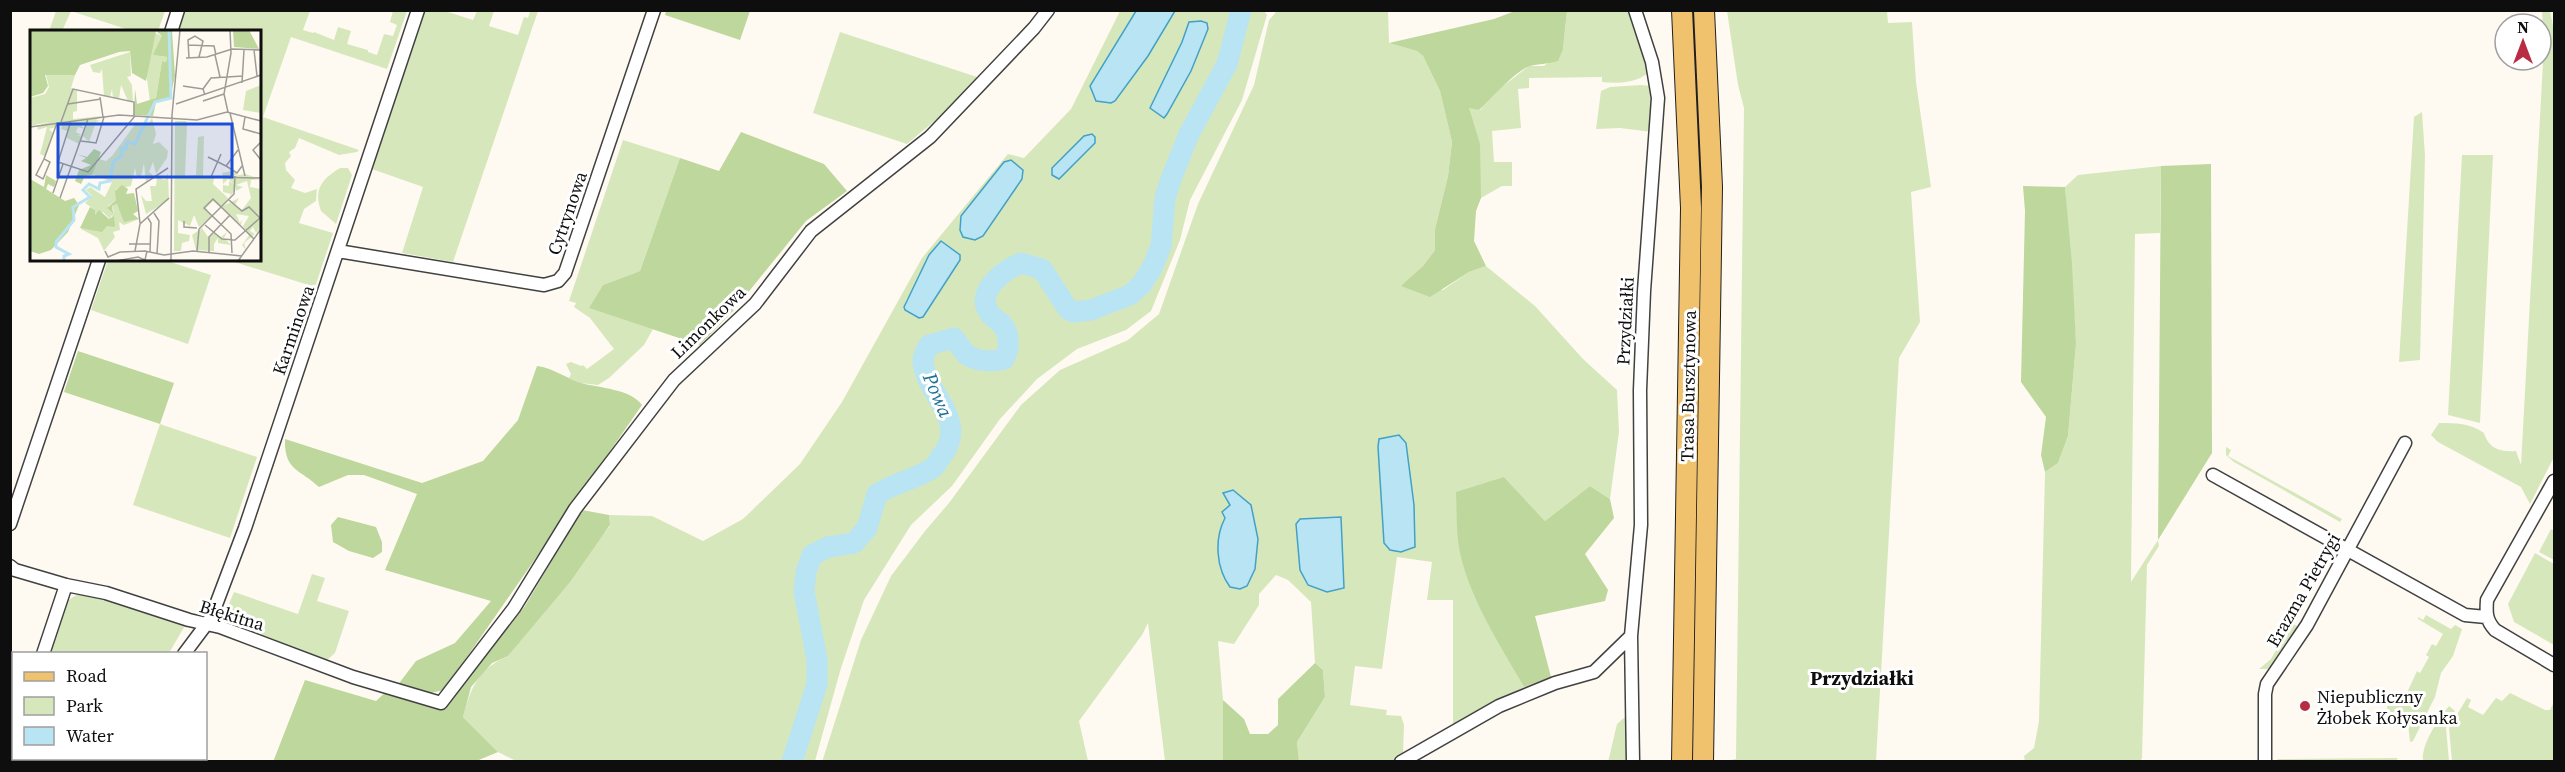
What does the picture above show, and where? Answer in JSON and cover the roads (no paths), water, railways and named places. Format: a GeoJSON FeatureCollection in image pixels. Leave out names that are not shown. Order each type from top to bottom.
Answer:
{"type":"FeatureCollection","features":[{"type":"Feature","properties":{"kind":"main road","name":"Trasa Bursztynowa"},"geometry":{"type":"LineString","coordinates":[[1682,10],[1691,208],[1682,762]]}},
{"type":"Feature","properties":{"kind":"main road","name":"Trasa Bursztynowa"},"geometry":{"type":"LineString","coordinates":[[1703,762],[1712,198],[1704,10]]}},
{"type":"Feature","properties":{"kind":"street"},"geometry":{"type":"LineString","coordinates":[[172,30],[178,10]]}},
{"type":"Feature","properties":{"kind":"street","name":"Karminowa"},"geometry":{"type":"LineString","coordinates":[[185,652],[211,618],[245,528],[418,10]]}},
{"type":"Feature","properties":{"kind":"street","name":"Cytrynowa"},"geometry":{"type":"LineString","coordinates":[[338,251],[544,285],[558,281],[565,273],[654,10]]}},
{"type":"Feature","properties":{"kind":"street","name":"Limonkowa"},"geometry":{"type":"LineString","coordinates":[[441,703],[514,608],[575,509],[674,380],[754,304],[811,231],[930,136],[1034,28],[1048,10]]}},
{"type":"Feature","properties":{"kind":"street","name":"Przydziałki"},"geometry":{"type":"LineString","coordinates":[[1633,762],[1631,636],[1641,525],[1640,390],[1644,291],[1658,98],[1652,63],[1635,10]]}},
{"type":"Feature","properties":{"kind":"street"},"geometry":{"type":"LineString","coordinates":[[10,524],[99,261]]}},
{"type":"Feature","properties":{"kind":"street","name":"Erazma Pietrygi"},"geometry":{"type":"LineString","coordinates":[[2265,762],[2267,684],[2307,625],[2405,443]]}},
{"type":"Feature","properties":{"kind":"street"},"geometry":{"type":"LineString","coordinates":[[2213,475],[2465,615],[2486,617]]}},
{"type":"Feature","properties":{"kind":"street"},"geometry":{"type":"LineString","coordinates":[[2554,481],[2487,600],[2486,617],[2495,630],[2554,665]]}},
{"type":"Feature","properties":{"kind":"street","name":"Błękitna"},"geometry":{"type":"LineString","coordinates":[[10,566],[15,570],[66,585],[106,593],[189,620],[206,623],[353,677],[441,703]]}},
{"type":"Feature","properties":{"kind":"street"},"geometry":{"type":"LineString","coordinates":[[44,652],[66,585]]}},
{"type":"Feature","properties":{"kind":"street"},"geometry":{"type":"LineString","coordinates":[[1401,762],[1499,706],[1555,682],[1594,672],[1631,636]]}},
{"type":"Feature","properties":{"kind":"water"},"geometry":{"type":"Polygon","coordinates":[[[1136,11],[1175,11],[1148,56],[1115,101],[1111,103],[1096,101],[1090,86],[1136,11]]]}},
{"type":"Feature","properties":{"kind":"water"},"geometry":{"type":"Polygon","coordinates":[[[1189,22],[1207,23],[1208,29],[1191,71],[1164,118],[1150,108],[1182,42],[1189,22]]]}},
{"type":"Feature","properties":{"kind":"water"},"geometry":{"type":"Polygon","coordinates":[[[1092,134],[1095,137],[1095,143],[1059,179],[1052,175],[1052,168],[1084,136],[1092,134]]]}},
{"type":"Feature","properties":{"kind":"water"},"geometry":{"type":"Polygon","coordinates":[[[1011,160],[1023,170],[1022,179],[983,236],[975,240],[963,237],[960,230],[961,216],[1004,162],[1011,160]]]}},
{"type":"Feature","properties":{"kind":"water"},"geometry":{"type":"Polygon","coordinates":[[[941,241],[960,255],[960,260],[923,317],[919,318],[905,310],[904,307],[929,255],[941,241]]]}},
{"type":"Feature","properties":{"kind":"water"},"geometry":{"type":"Polygon","coordinates":[[[1399,435],[1406,443],[1414,505],[1415,547],[1401,552],[1390,550],[1384,543],[1378,447],[1379,439],[1399,435]]]}},
{"type":"Feature","properties":{"kind":"water"},"geometry":{"type":"Polygon","coordinates":[[[1233,490],[1251,505],[1258,539],[1255,569],[1247,586],[1240,589],[1230,587],[1225,579],[1218,553],[1219,535],[1225,518],[1222,512],[1230,505],[1223,493],[1233,490]]]}},
{"type":"Feature","properties":{"kind":"water"},"geometry":{"type":"Polygon","coordinates":[[[1341,517],[1344,588],[1327,592],[1308,585],[1300,570],[1296,524],[1300,519],[1341,517]]]}},
{"type":"Feature","properties":{"kind":"waterway","name":"Powa"},"geometry":{"type":"LineString","coordinates":[[792,762],[817,684],[817,660],[804,591],[806,572],[812,555],[828,547],[854,543],[867,528],[877,494],[932,468],[948,445],[951,432],[949,420],[931,386],[923,362],[929,345],[954,338],[966,354],[974,359],[989,361],[1004,359],[1008,346],[1007,333],[1002,324],[991,315],[986,307],[985,299],[992,283],[1006,271],[1021,263],[1042,269],[1068,309],[1073,312],[1091,310],[1130,295],[1142,284],[1161,246],[1165,198],[1171,179],[1189,134],[1227,64],[1241,10]]}},
{"type":"Feature","properties":{"kind":"place","name":"Niepubliczny Żłobek Kołysanka"},"geometry":{"type":"Point","coordinates":[2305,706]}},
{"type":"Feature","properties":{"kind":"district","name":"Przydziałki"},"geometry":{"type":"Point","coordinates":[1862,678]}}]}
